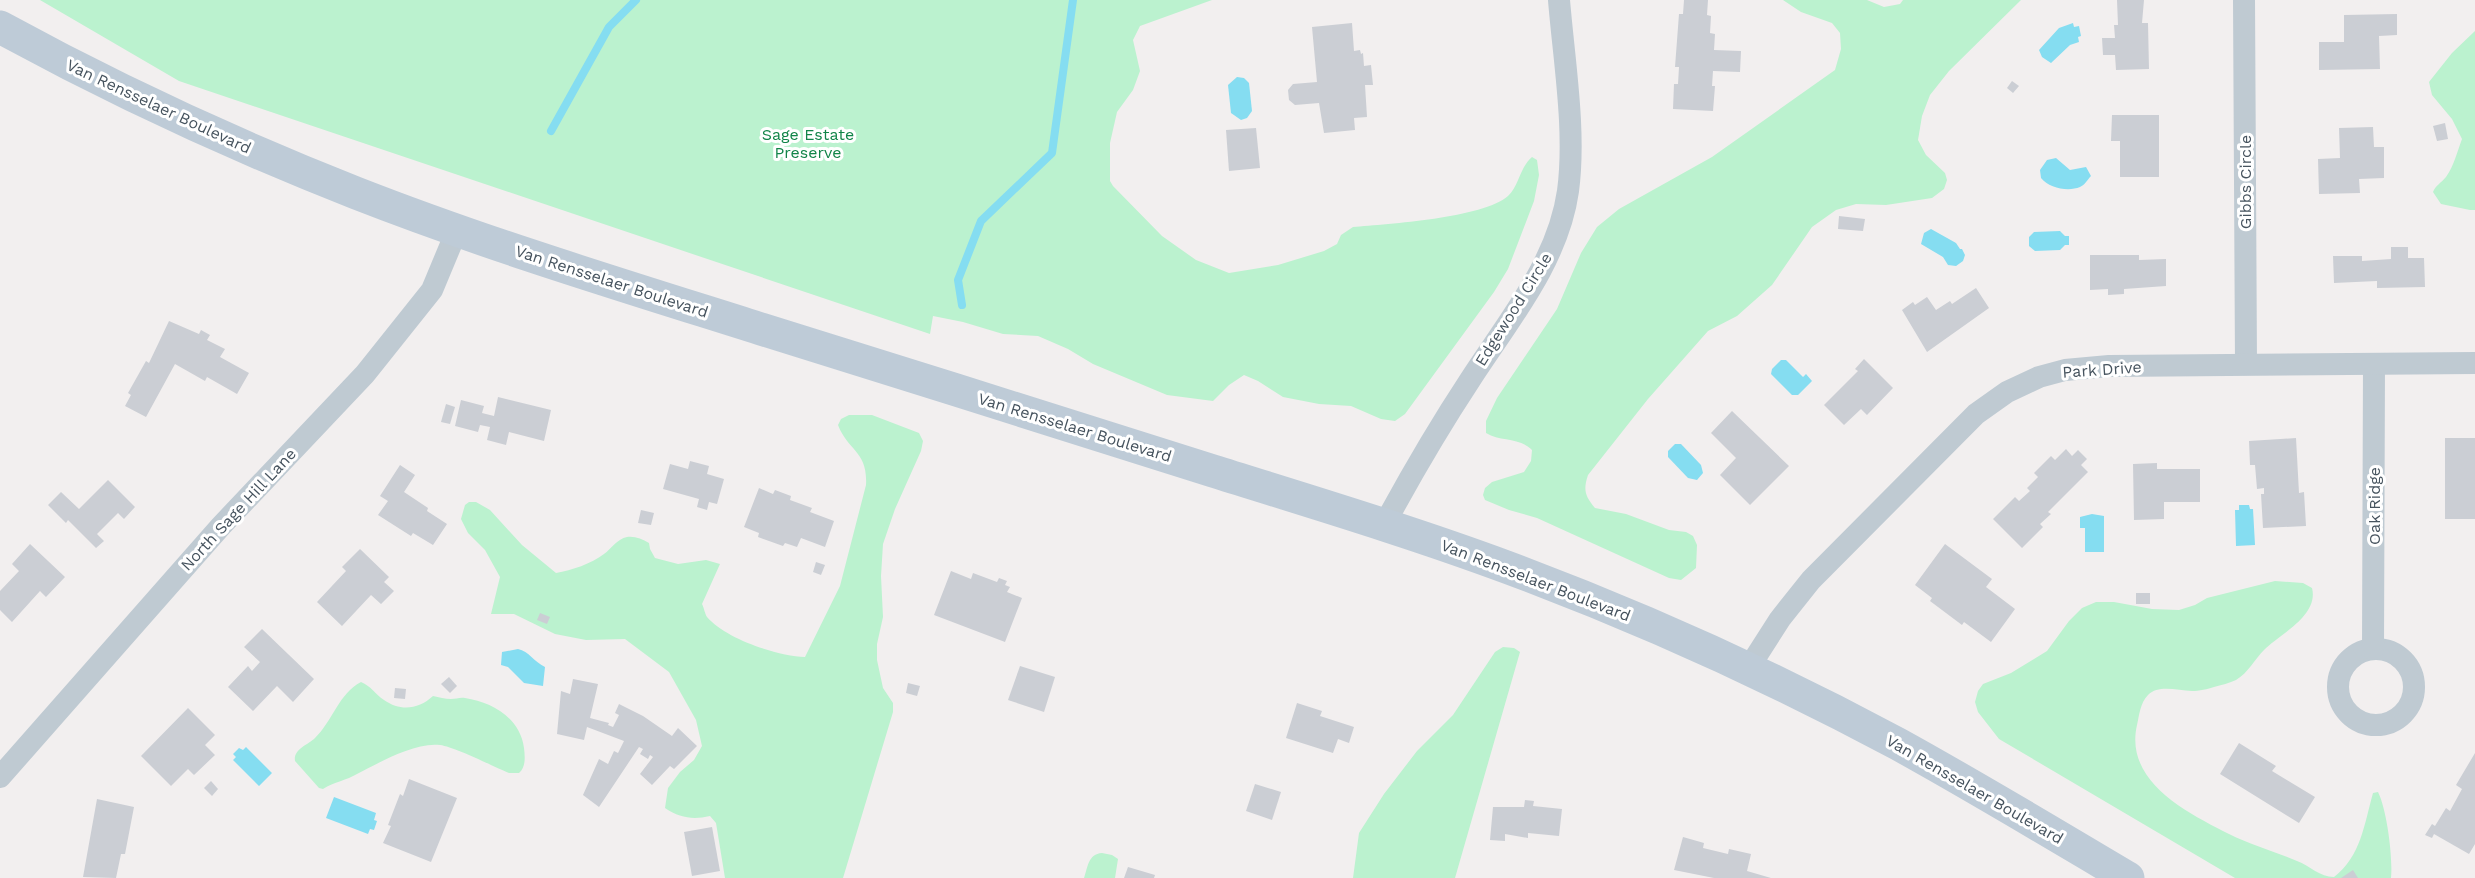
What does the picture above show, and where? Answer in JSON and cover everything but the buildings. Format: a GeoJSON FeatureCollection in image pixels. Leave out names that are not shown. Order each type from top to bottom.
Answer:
{"type":"FeatureCollection","features":[{"type":"Feature","properties":{"kind":"main road","name":"Van Rensselaer Boulevard"},"geometry":{"type":"LineString","coordinates":[[0,27],[105,83],[232,141],[358,193],[457,230],[649,294],[1458,549],[1576,594],[1658,627],[1748,669],[1900,746],[2128,878]]}},
{"type":"Feature","properties":{"kind":"street","name":"Edgewood Circle"},"geometry":{"type":"LineString","coordinates":[[1384,525],[1434,435],[1541,270],[1562,219],[1568,191],[1570,159],[1559,0]]}},
{"type":"Feature","properties":{"kind":"street","name":"Gibbs Circle"},"geometry":{"type":"LineString","coordinates":[[2244,0],[2246,364]]}},
{"type":"Feature","properties":{"kind":"street","name":"North Sage Hill Lane"},"geometry":{"type":"LineString","coordinates":[[0,777],[221,526],[365,374],[432,290],[457,230]]}},
{"type":"Feature","properties":{"kind":"street","name":"Park Drive"},"geometry":{"type":"LineString","coordinates":[[1748,669],[1780,619],[1824,566],[1976,414],[2007,392],[2038,377],[2086,367],[2475,363]]}},
{"type":"Feature","properties":{"kind":"street","name":"Oak Ridge"},"geometry":{"type":"LineString","coordinates":[[2373,649],[2374,364]]}},
{"type":"Feature","properties":{"kind":"green space","name":"Sage Estate Preserve"},"geometry":{"type":"Polygon","coordinates":[[[40,0],[1212,0],[1140,26],[1133,40],[1140,71],[1133,90],[1117,112],[1110,143],[1110,181],[1113,186],[1162,236],[1196,260],[1229,273],[1278,265],[1324,251],[1337,244],[1341,235],[1353,227],[1434,219],[1496,204],[1512,192],[1532,157],[1537,160],[1539,175],[1534,201],[1508,269],[1494,292],[1405,414],[1395,421],[1381,419],[1351,406],[1319,404],[1283,397],[1244,375],[1229,385],[1213,401],[1167,395],[1093,364],[1068,349],[1038,336],[1003,334],[933,316],[930,334],[179,81],[40,0]]]}},
{"type":"Feature","properties":{"kind":"green space"},"geometry":{"type":"Polygon","coordinates":[[[1783,0],[1867,0],[1884,7],[1900,4],[1903,0],[2021,0],[1949,71],[1930,95],[1922,116],[1918,140],[1926,155],[1945,173],[1947,180],[1944,189],[1932,198],[1886,205],[1856,204],[1836,210],[1812,227],[1772,285],[1737,316],[1708,331],[1648,399],[1588,475],[1586,493],[1595,508],[1626,514],[1693,536],[1697,545],[1696,568],[1681,580],[1669,578],[1537,518],[1485,500],[1483,495],[1485,488],[1492,482],[1524,472],[1531,461],[1532,450],[1516,441],[1486,433],[1486,421],[1497,398],[1557,309],[1581,253],[1597,227],[1619,209],[1712,157],[1835,70],[1841,49],[1840,33],[1832,23],[1801,12],[1783,0]]]}},
{"type":"Feature","properties":{"kind":"green space"},"geometry":{"type":"Polygon","coordinates":[[[2475,31],[2475,210],[2470,210],[2441,204],[2433,192],[2449,173],[2462,139],[2452,119],[2432,95],[2429,82],[2452,53],[2475,31]]]}},
{"type":"Feature","properties":{"kind":"green space"},"geometry":{"type":"Polygon","coordinates":[[[849,415],[872,415],[919,433],[923,441],[883,544],[881,576],[883,617],[877,644],[877,660],[883,688],[893,703],[893,712],[843,878],[725,878],[716,823],[710,816],[687,817],[665,808],[668,788],[680,772],[694,760],[702,746],[696,720],[669,672],[625,639],[586,640],[555,634],[514,614],[491,614],[500,577],[485,550],[468,533],[461,519],[465,505],[469,502],[476,502],[490,510],[522,545],[556,573],[593,561],[627,537],[638,538],[649,543],[655,558],[678,564],[706,560],[720,564],[702,604],[707,617],[726,632],[753,645],[805,657],[840,586],[866,485],[866,474],[861,458],[842,434],[838,425],[841,419],[849,415]]]}},
{"type":"Feature","properties":{"kind":"green space"},"geometry":{"type":"Polygon","coordinates":[[[2275,581],[2303,583],[2312,588],[2313,598],[2304,616],[2264,650],[2248,670],[2236,680],[2200,690],[2163,689],[2148,695],[2142,706],[2137,725],[2136,745],[2140,763],[2163,793],[2196,816],[2237,838],[2297,861],[2329,877],[2334,877],[2343,869],[2356,850],[2373,793],[2378,792],[2389,834],[2391,878],[2235,878],[1999,739],[1978,712],[1975,702],[1983,684],[2011,673],[2047,651],[2069,621],[2082,608],[2096,602],[2114,602],[2152,609],[2179,610],[2207,598],[2275,581]]]}},
{"type":"Feature","properties":{"kind":"green space"},"geometry":{"type":"Polygon","coordinates":[[[1503,647],[1514,648],[1520,652],[1455,878],[1353,878],[1359,833],[1384,794],[1417,751],[1453,715],[1495,652],[1503,647]]]}},
{"type":"Feature","properties":{"kind":"green space"},"geometry":{"type":"Polygon","coordinates":[[[361,682],[390,704],[397,706],[416,706],[433,696],[449,699],[465,698],[485,703],[503,713],[517,728],[524,748],[523,768],[519,773],[509,773],[455,749],[430,745],[397,754],[349,778],[323,789],[319,788],[295,761],[296,753],[315,738],[341,700],[361,682]]]}},
{"type":"Feature","properties":{"kind":"green space"},"geometry":{"type":"Polygon","coordinates":[[[1102,853],[1118,859],[1115,878],[1084,878],[1091,858],[1102,853]]]}},
{"type":"Feature","properties":{"kind":"water"},"geometry":{"type":"Polygon","coordinates":[[[2073,23],[2074,27],[2079,26],[2081,36],[2078,37],[2079,42],[2070,45],[2051,63],[2042,57],[2039,50],[2059,28],[2073,23]]]}},
{"type":"Feature","properties":{"kind":"water"},"geometry":{"type":"Polygon","coordinates":[[[1237,77],[1244,78],[1249,83],[1252,111],[1247,118],[1241,120],[1231,113],[1228,85],[1237,77]]]}},
{"type":"Feature","properties":{"kind":"water"},"geometry":{"type":"Polygon","coordinates":[[[2056,158],[2070,170],[2086,167],[2091,176],[2080,187],[2064,189],[2054,187],[2041,178],[2040,170],[2047,160],[2056,158]]]}},
{"type":"Feature","properties":{"kind":"water"},"geometry":{"type":"Polygon","coordinates":[[[1931,229],[1962,249],[1965,255],[1963,261],[1956,266],[1948,265],[1943,257],[1921,244],[1924,233],[1931,229]]]}},
{"type":"Feature","properties":{"kind":"water"},"geometry":{"type":"Polygon","coordinates":[[[2060,231],[2065,236],[2069,236],[2069,245],[2065,245],[2060,250],[2035,251],[2029,246],[2029,237],[2034,232],[2060,231]]]}},
{"type":"Feature","properties":{"kind":"water"},"geometry":{"type":"Polygon","coordinates":[[[1781,360],[1786,360],[1803,377],[1806,374],[1812,381],[1798,395],[1792,395],[1771,374],[1772,369],[1781,360]]]}},
{"type":"Feature","properties":{"kind":"water"},"geometry":{"type":"Polygon","coordinates":[[[1675,444],[1681,444],[1701,465],[1703,473],[1697,480],[1688,478],[1668,457],[1668,451],[1675,444]]]}},
{"type":"Feature","properties":{"kind":"water"},"geometry":{"type":"Polygon","coordinates":[[[2239,505],[2249,505],[2250,509],[2253,509],[2255,545],[2236,546],[2235,510],[2239,510],[2239,505]]]}},
{"type":"Feature","properties":{"kind":"water"},"geometry":{"type":"Polygon","coordinates":[[[2092,514],[2104,516],[2104,552],[2085,552],[2085,528],[2080,528],[2080,517],[2092,514]]]}},
{"type":"Feature","properties":{"kind":"water"},"geometry":{"type":"Polygon","coordinates":[[[518,649],[545,667],[543,686],[524,683],[508,667],[501,665],[502,652],[518,649]]]}},
{"type":"Feature","properties":{"kind":"water"},"geometry":{"type":"Polygon","coordinates":[[[246,747],[272,773],[259,786],[233,760],[236,757],[233,754],[239,748],[243,750],[246,747]]]}},
{"type":"Feature","properties":{"kind":"water"},"geometry":{"type":"Polygon","coordinates":[[[334,797],[376,813],[374,820],[377,821],[374,830],[370,829],[368,834],[326,818],[334,797]]]}},
{"type":"Feature","properties":{"kind":"waterway"},"geometry":{"type":"LineString","coordinates":[[551,131],[609,27],[636,0]]}},
{"type":"Feature","properties":{"kind":"waterway"},"geometry":{"type":"LineString","coordinates":[[962,305],[958,280],[981,221],[1052,153],[1073,0]]}}]}
